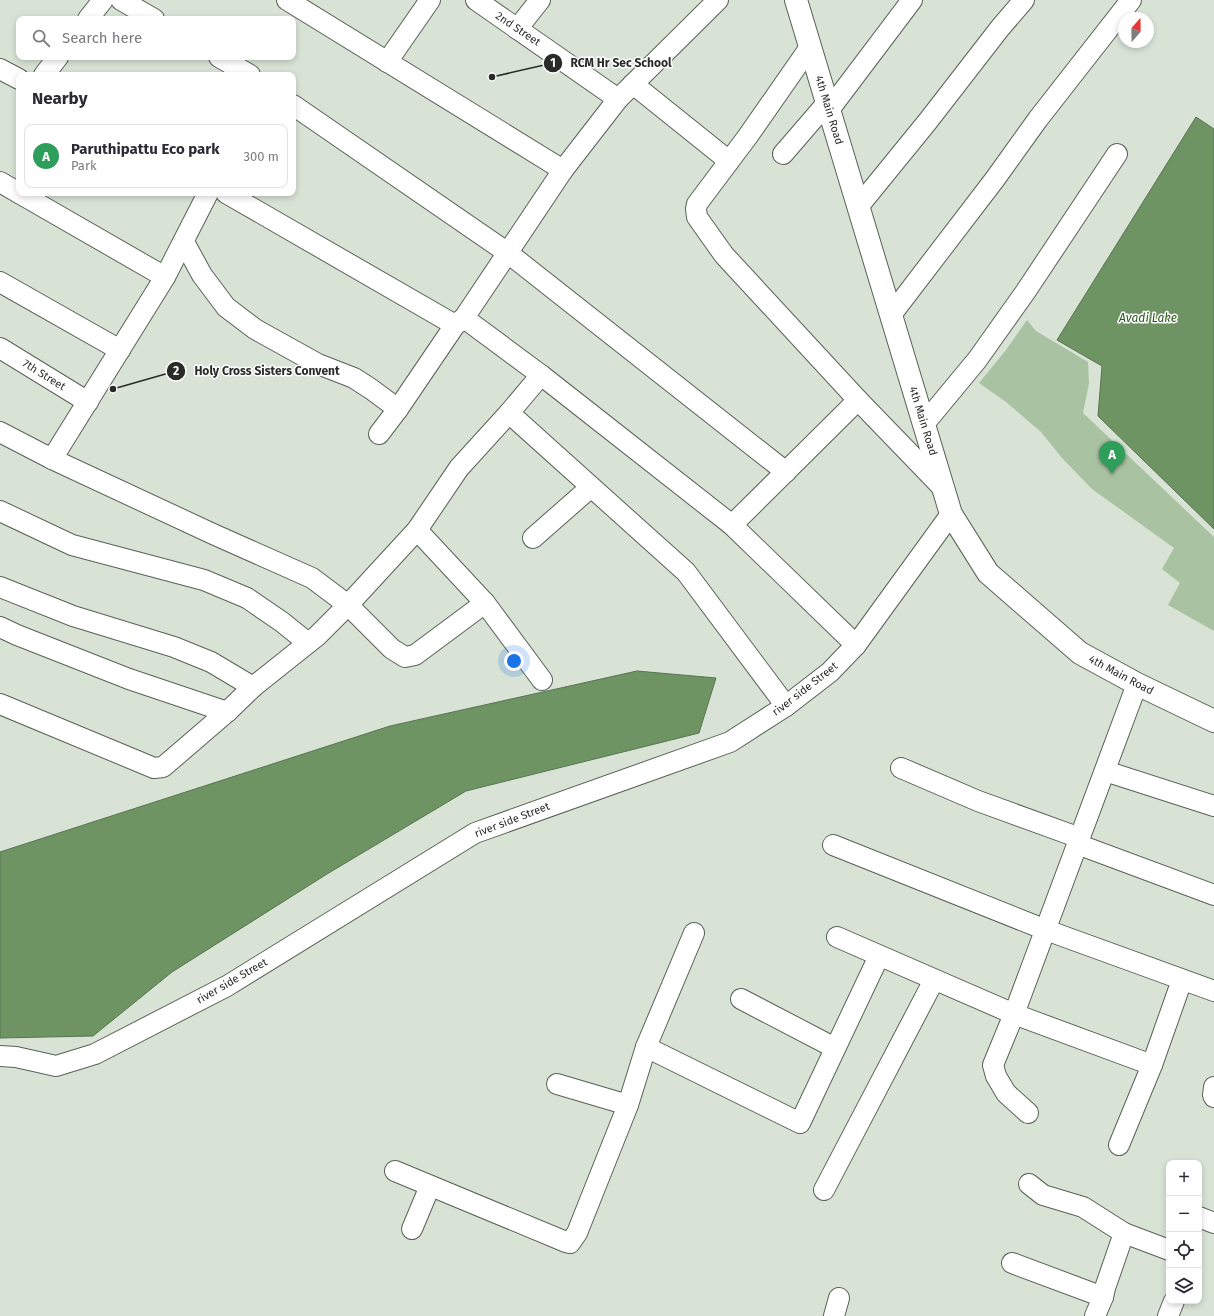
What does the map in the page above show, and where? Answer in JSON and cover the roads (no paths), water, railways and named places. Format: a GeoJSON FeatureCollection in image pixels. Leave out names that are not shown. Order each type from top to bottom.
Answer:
{"type":"FeatureCollection","features":[{"type":"Feature","properties":{"kind":"main road","name":"4th Main Road"},"geometry":{"type":"LineString","coordinates":[[796,0],[951,514],[988,573],[1080,653],[1137,684],[1214,721]]}},
{"type":"Feature","properties":{"kind":"street"},"geometry":{"type":"LineString","coordinates":[[90,16],[103,0]]}},
{"type":"Feature","properties":{"kind":"street"},"geometry":{"type":"LineString","coordinates":[[121,0],[149,16]]}},
{"type":"Feature","properties":{"kind":"street"},"geometry":{"type":"LineString","coordinates":[[287,0],[563,170]]}},
{"type":"Feature","properties":{"kind":"street"},"geometry":{"type":"LineString","coordinates":[[387,62],[430,0]]}},
{"type":"Feature","properties":{"kind":"street","name":"2nd Street"},"geometry":{"type":"LineString","coordinates":[[476,0],[618,99]]}},
{"type":"Feature","properties":{"kind":"street"},"geometry":{"type":"LineString","coordinates":[[517,29],[540,0]]}},
{"type":"Feature","properties":{"kind":"street"},"geometry":{"type":"LineString","coordinates":[[379,434],[508,253],[563,170],[618,99],[718,0]]}},
{"type":"Feature","properties":{"kind":"street"},"geometry":{"type":"LineString","coordinates":[[783,154],[828,107],[912,0]]}},
{"type":"Feature","properties":{"kind":"street"},"geometry":{"type":"LineString","coordinates":[[858,207],[928,121],[1000,28],[1024,0]]}},
{"type":"Feature","properties":{"kind":"street"},"geometry":{"type":"LineString","coordinates":[[891,315],[1038,119],[1131,0]]}},
{"type":"Feature","properties":{"kind":"street"},"geometry":{"type":"LineString","coordinates":[[810,48],[697,204],[697,217],[724,255],[858,400],[943,488]]}},
{"type":"Feature","properties":{"kind":"street"},"geometry":{"type":"LineString","coordinates":[[46,72],[56,60]]}},
{"type":"Feature","properties":{"kind":"street"},"geometry":{"type":"LineString","coordinates":[[225,60],[245,72]]}},
{"type":"Feature","properties":{"kind":"street"},"geometry":{"type":"LineString","coordinates":[[0,68],[16,77]]}},
{"type":"Feature","properties":{"kind":"street"},"geometry":{"type":"LineString","coordinates":[[633,84],[729,161]]}},
{"type":"Feature","properties":{"kind":"street"},"geometry":{"type":"LineString","coordinates":[[296,107],[508,253],[786,472]]}},
{"type":"Feature","properties":{"kind":"street"},"geometry":{"type":"LineString","coordinates":[[924,424],[977,360],[1026,291],[1117,154]]}},
{"type":"Feature","properties":{"kind":"street"},"geometry":{"type":"LineString","coordinates":[[0,182],[16,191]]}},
{"type":"Feature","properties":{"kind":"street"},"geometry":{"type":"LineString","coordinates":[[24,196],[165,277]]}},
{"type":"Feature","properties":{"kind":"street"},"geometry":{"type":"LineString","coordinates":[[52,459],[165,277],[207,196]]}},
{"type":"Feature","properties":{"kind":"street"},"geometry":{"type":"LineString","coordinates":[[231,196],[459,322],[541,375],[732,525],[856,645]]}},
{"type":"Feature","properties":{"kind":"street"},"geometry":{"type":"LineString","coordinates":[[184,242],[202,274],[226,307],[255,329],[318,364],[354,378],[398,409]]}},
{"type":"Feature","properties":{"kind":"street"},"geometry":{"type":"LineString","coordinates":[[0,282],[120,350]]}},
{"type":"Feature","properties":{"kind":"street","name":"7th Street"},"geometry":{"type":"LineString","coordinates":[[0,348],[88,402]]}},
{"type":"Feature","properties":{"kind":"street"},"geometry":{"type":"LineString","coordinates":[[0,704],[157,768],[163,767],[227,712],[253,687],[317,636],[348,605],[417,530],[459,468],[541,375]]}},
{"type":"Feature","properties":{"kind":"street"},"geometry":{"type":"LineString","coordinates":[[732,525],[858,400]]}},
{"type":"Feature","properties":{"kind":"street"},"geometry":{"type":"LineString","coordinates":[[509,412],[686,572],[786,706]]}},
{"type":"Feature","properties":{"kind":"street"},"geometry":{"type":"LineString","coordinates":[[0,432],[52,459],[312,578],[348,605],[392,649],[405,658],[415,655],[485,604]]}},
{"type":"Feature","properties":{"kind":"street"},"geometry":{"type":"LineString","coordinates":[[533,538],[591,487]]}},
{"type":"Feature","properties":{"kind":"street"},"geometry":{"type":"LineString","coordinates":[[0,511],[72,545],[204,580],[247,598],[282,622],[308,643]]}},
{"type":"Feature","properties":{"kind":"street","name":"river side Street"},"geometry":{"type":"LineString","coordinates":[[0,1056],[16,1057],[56,1066],[95,1054],[227,986],[475,833],[730,742],[786,706],[830,672],[856,645],[951,514]]}},
{"type":"Feature","properties":{"kind":"street"},"geometry":{"type":"LineString","coordinates":[[417,530],[485,604],[542,680]]}},
{"type":"Feature","properties":{"kind":"street"},"geometry":{"type":"LineString","coordinates":[[0,587],[73,616],[204,659],[253,687]]}},
{"type":"Feature","properties":{"kind":"street"},"geometry":{"type":"LineString","coordinates":[[0,627],[129,679],[227,712]]}},
{"type":"Feature","properties":{"kind":"street"},"geometry":{"type":"LineString","coordinates":[[1028,1113],[1006,1093],[996,1076],[993,1065],[1046,930],[1137,684]]}},
{"type":"Feature","properties":{"kind":"street"},"geometry":{"type":"LineString","coordinates":[[901,768],[978,801],[1214,895]]}},
{"type":"Feature","properties":{"kind":"street"},"geometry":{"type":"LineString","coordinates":[[1105,771],[1214,806]]}},
{"type":"Feature","properties":{"kind":"street"},"geometry":{"type":"LineString","coordinates":[[833,845],[1046,930],[1214,992]]}},
{"type":"Feature","properties":{"kind":"street"},"geometry":{"type":"LineString","coordinates":[[395,1171],[570,1243],[577,1233],[628,1105],[646,1047],[694,933]]}},
{"type":"Feature","properties":{"kind":"street"},"geometry":{"type":"LineString","coordinates":[[837,937],[1014,1014],[1152,1065]]}},
{"type":"Feature","properties":{"kind":"street"},"geometry":{"type":"LineString","coordinates":[[646,1047],[800,1123],[879,956]]}},
{"type":"Feature","properties":{"kind":"street"},"geometry":{"type":"LineString","coordinates":[[824,1190],[934,980]]}},
{"type":"Feature","properties":{"kind":"street"},"geometry":{"type":"LineString","coordinates":[[1119,1145],[1152,1065],[1182,980]]}},
{"type":"Feature","properties":{"kind":"street"},"geometry":{"type":"LineString","coordinates":[[741,999],[835,1048]]}},
{"type":"Feature","properties":{"kind":"street"},"geometry":{"type":"LineString","coordinates":[[557,1084],[628,1105]]}},
{"type":"Feature","properties":{"kind":"street"},"geometry":{"type":"LineString","coordinates":[[1214,1087],[1214,1097]]}},
{"type":"Feature","properties":{"kind":"street"},"geometry":{"type":"LineString","coordinates":[[1030,1184],[1044,1195],[1083,1207],[1124,1233],[1166,1249]]}},
{"type":"Feature","properties":{"kind":"street"},"geometry":{"type":"LineString","coordinates":[[412,1229],[430,1186]]}},
{"type":"Feature","properties":{"kind":"street"},"geometry":{"type":"LineString","coordinates":[[1202,1218],[1214,1223]]}},
{"type":"Feature","properties":{"kind":"street"},"geometry":{"type":"LineString","coordinates":[[1095,1316],[1104,1297],[1105,1288],[1124,1233]]}},
{"type":"Feature","properties":{"kind":"street"},"geometry":{"type":"LineString","coordinates":[[1012,1263],[1104,1297]]}},
{"type":"Feature","properties":{"kind":"street"},"geometry":{"type":"LineString","coordinates":[[1168,1316],[1173,1304]]}},
{"type":"Feature","properties":{"kind":"water","name":"Avadi Lake"},"geometry":{"type":"Polygon","coordinates":[[[1196,117],[1214,129],[1214,529],[1098,416],[1102,366],[1057,340],[1196,117]]]}},
{"type":"Feature","properties":{"kind":"water"},"geometry":{"type":"Polygon","coordinates":[[[637,671],[716,678],[699,733],[466,791],[327,874],[172,972],[93,1036],[0,1038],[0,852],[390,726],[637,671]]]}},
{"type":"Feature","properties":{"kind":"place","name":"RCM Hr Sec School"},"geometry":{"type":"Point","coordinates":[492,77]}},
{"type":"Feature","properties":{"kind":"place","name":"Holy Cross Sisters Convent"},"geometry":{"type":"Point","coordinates":[113,389]}},
{"type":"Feature","properties":{"kind":"place","name":"Paruthipattu Eco park"},"geometry":{"type":"Point","coordinates":[1112,474]}}]}
